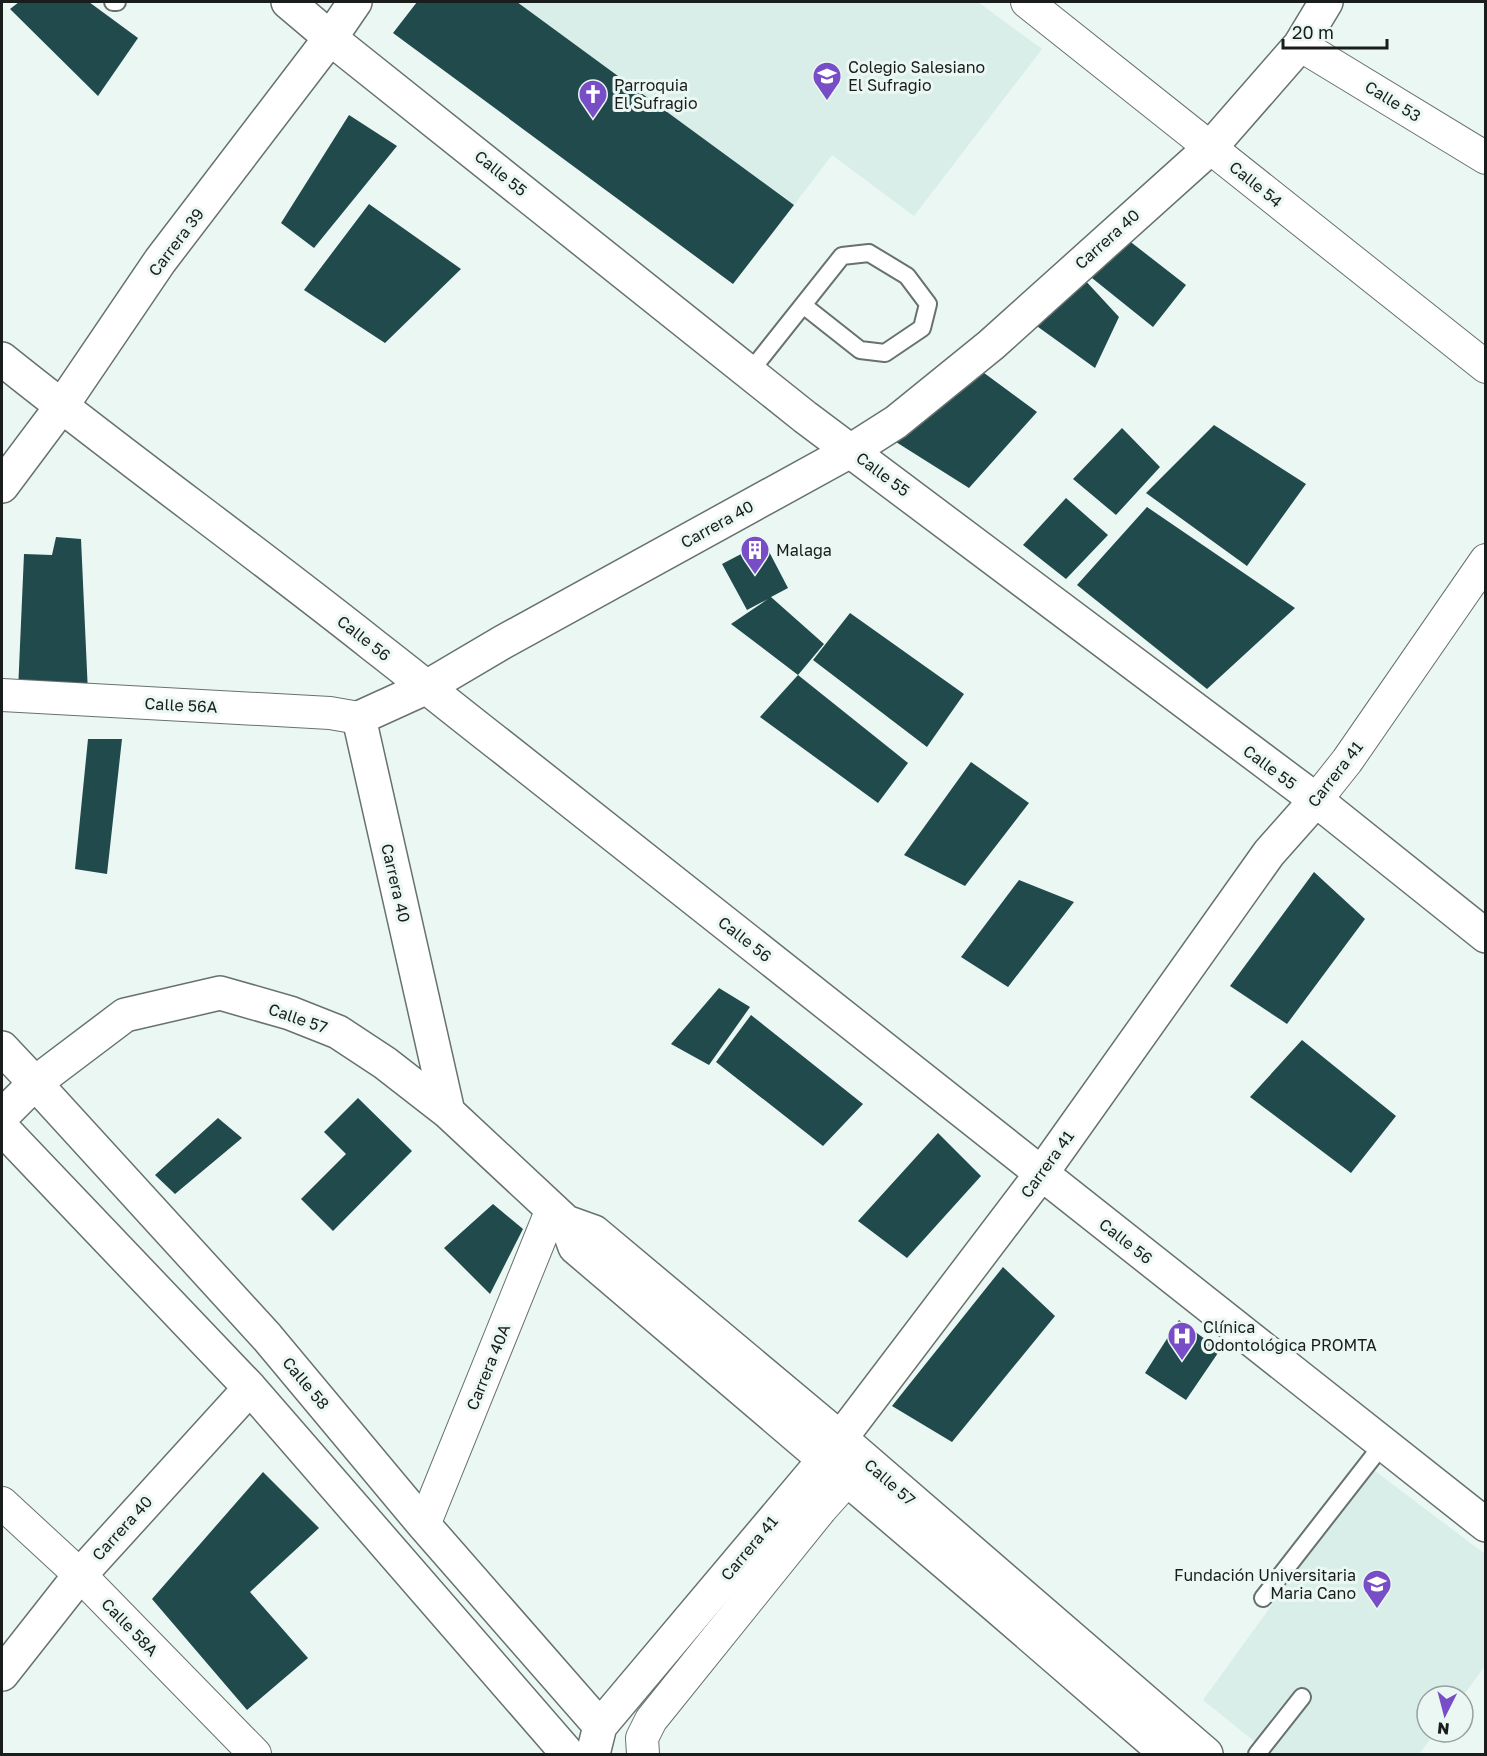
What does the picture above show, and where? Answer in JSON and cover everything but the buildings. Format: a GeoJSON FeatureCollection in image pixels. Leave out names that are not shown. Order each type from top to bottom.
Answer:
{"type":"FeatureCollection","features":[{"type":"Feature","properties":{"kind":"street","name":"Calle 55"},"geometry":{"type":"LineString","coordinates":[[288,2],[805,417],[1316,800],[1485,936]]}},
{"type":"Feature","properties":{"kind":"street","name":"Carrera 39"},"geometry":{"type":"LineString","coordinates":[[2,486],[61,407],[160,261],[331,37],[355,2]]}},
{"type":"Feature","properties":{"kind":"street","name":"Calle 54"},"geometry":{"type":"LineString","coordinates":[[1027,2],[1485,367]]}},
{"type":"Feature","properties":{"kind":"street","name":"Carrera 40"},"geometry":{"type":"LineString","coordinates":[[448,1112],[359,718],[425,688],[503,642],[852,450],[896,422],[991,345],[1210,148],[1300,45],[1326,2]]}},
{"type":"Feature","properties":{"kind":"street","name":"Calle 53"},"geometry":{"type":"LineString","coordinates":[[1300,45],[1485,158]]}},
{"type":"Feature","properties":{"kind":"street","name":"Calle 56"},"geometry":{"type":"LineString","coordinates":[[2,359],[61,407],[374,645],[425,688],[1485,1525]]}},
{"type":"Feature","properties":{"kind":"street","name":"Carrera 41"},"geometry":{"type":"LineString","coordinates":[[597,1740],[634,1685],[844,1460],[1041,1174],[1269,853],[1347,761],[1485,560]]}},
{"type":"Feature","properties":{"kind":"street","name":"Calle 56A"},"geometry":{"type":"LineString","coordinates":[[2,695],[330,713],[359,718]]}},
{"type":"Feature","properties":{"kind":"street","name":"Calle 57"},"geometry":{"type":"LineString","coordinates":[[2,1116],[35,1083],[125,1015],[220,993],[290,1013],[338,1032],[385,1063],[448,1112],[559,1216],[574,1247],[844,1460],[1206,1755]]}},
{"type":"Feature","properties":{"kind":"street","name":"Calle 58"},"geometry":{"type":"LineString","coordinates":[[2,1048],[267,1337],[424,1525],[568,1689],[597,1740]]}},
{"type":"Feature","properties":{"kind":"street"},"geometry":{"type":"LineString","coordinates":[[2,1128],[250,1388],[568,1755]]}},
{"type":"Feature","properties":{"kind":"street","name":"Carrera 40A"},"geometry":{"type":"LineString","coordinates":[[424,1525],[559,1216]]}},
{"type":"Feature","properties":{"kind":"street","name":"Carrera 40"},"geometry":{"type":"LineString","coordinates":[[2,1674],[80,1575],[250,1388]]}},
{"type":"Feature","properties":{"kind":"street","name":"Carrera 41"},"geometry":{"type":"LineString","coordinates":[[642,1746],[651,1720],[821,1509],[844,1460]]}},
{"type":"Feature","properties":{"kind":"street","name":"Calle 57"},"geometry":{"type":"LineString","coordinates":[[844,1460],[1167,1755]]}},
{"type":"Feature","properties":{"kind":"street","name":"Calle 58A"},"geometry":{"type":"LineString","coordinates":[[2,1503],[80,1575],[255,1755]]}},
{"type":"Feature","properties":{"kind":"street"},"geometry":{"type":"LineString","coordinates":[[568,1689],[584,1693],[602,1693],[634,1685]]}},
{"type":"Feature","properties":{"kind":"lane"},"geometry":{"type":"LineString","coordinates":[[749,373],[803,305],[842,256],[869,253],[907,276],[928,304],[922,328],[885,352],[860,350],[803,305]]}},
{"type":"Feature","properties":{"kind":"lane"},"geometry":{"type":"LineString","coordinates":[[1263,1598],[1383,1444]]}},
{"type":"Feature","properties":{"kind":"lane"},"geometry":{"type":"LineString","coordinates":[[1257,1755],[1302,1697]]}},
{"type":"Feature","properties":{"kind":"shaded area","name":"Colegio Salesiano El Sufragio"},"geometry":{"type":"Polygon","coordinates":[[[517,2],[978,2],[1042,49],[914,216],[832,155],[794,205],[517,2]]]}},
{"type":"Feature","properties":{"kind":"shaded area","name":"Fundación Universitaria Maria Cano"},"geometry":{"type":"Polygon","coordinates":[[[1371,1468],[1485,1554],[1485,1666],[1472,1684],[1415,1684],[1415,1744],[1427,1744],[1419,1754],[1270,1754],[1203,1700],[1371,1468]]]}},
{"type":"Feature","properties":{"kind":"place","name":"Colegio Salesiano El Sufragio"},"geometry":{"type":"Point","coordinates":[827,102]}},
{"type":"Feature","properties":{"kind":"place","name":"Parroquia El Sufragio"},"geometry":{"type":"Point","coordinates":[593,120]}},
{"type":"Feature","properties":{"kind":"place","name":"Malaga"},"geometry":{"type":"Point","coordinates":[755,576]}},
{"type":"Feature","properties":{"kind":"place","name":"Clínica Odontológica PROMTA"},"geometry":{"type":"Point","coordinates":[1182,1362]}},
{"type":"Feature","properties":{"kind":"place","name":"Fundación Universitaria Maria Cano"},"geometry":{"type":"Point","coordinates":[1377,1610]}}]}
